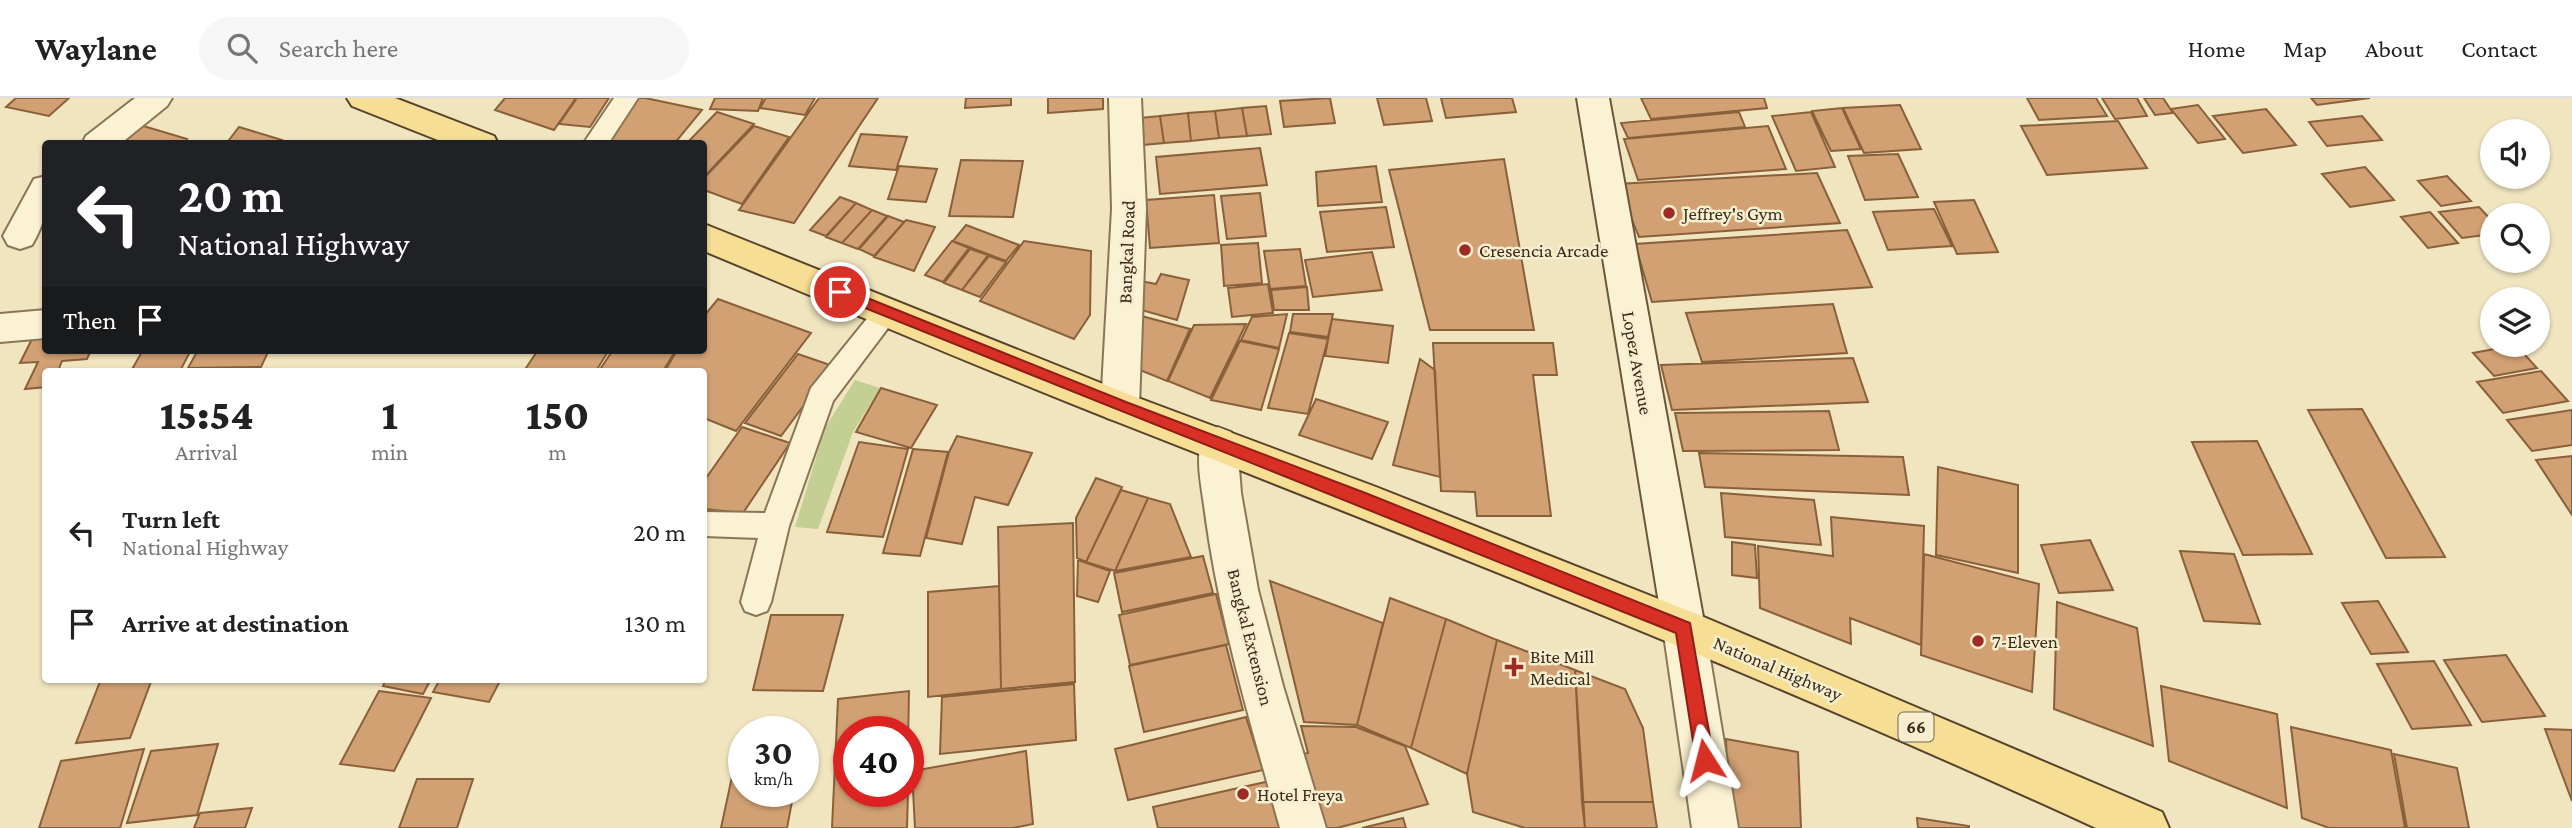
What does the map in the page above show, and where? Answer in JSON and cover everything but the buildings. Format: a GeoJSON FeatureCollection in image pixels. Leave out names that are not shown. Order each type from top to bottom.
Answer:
{"type":"FeatureCollection","features":[{"type":"Feature","properties":{"kind":"main road"},"geometry":{"type":"LineString","coordinates":[[363,98],[472,140]]}},
{"type":"Feature","properties":{"kind":"main road","name":"National Highway"},"geometry":{"type":"LineString","coordinates":[[707,238],[1120,407],[1218,443],[1684,628],[2146,828]]}},
{"type":"Feature","properties":{"kind":"street"},"geometry":{"type":"LineString","coordinates":[[102,140],[156,98]]}},
{"type":"Feature","properties":{"kind":"street","name":"Bangkal Road"},"geometry":{"type":"LineString","coordinates":[[1120,407],[1129,209],[1125,98]]}},
{"type":"Feature","properties":{"kind":"street","name":"Lopez Avenue"},"geometry":{"type":"LineString","coordinates":[[1592,98],[1684,628],[1715,828]]}},
{"type":"Feature","properties":{"kind":"street"},"geometry":{"type":"LineString","coordinates":[[20,236],[42,195]]}},
{"type":"Feature","properties":{"kind":"street"},"geometry":{"type":"LineString","coordinates":[[0,328],[42,324]]}},
{"type":"Feature","properties":{"kind":"street","name":"Bangkal Extension"},"geometry":{"type":"LineString","coordinates":[[1218,443],[1227,535],[1252,656],[1303,828]]}},
{"type":"Feature","properties":{"kind":"lane"},"geometry":{"type":"LineString","coordinates":[[586,140],[613,98]]}},
{"type":"Feature","properties":{"kind":"lane"},"geometry":{"type":"LineString","coordinates":[[598,140],[626,98]]}},
{"type":"Feature","properties":{"kind":"lane"},"geometry":{"type":"LineString","coordinates":[[756,602],[775,526],[821,396],[887,312]]}},
{"type":"Feature","properties":{"kind":"lane"},"geometry":{"type":"LineString","coordinates":[[707,524],[775,526]]}},
{"type":"Feature","properties":{"kind":"green space"},"geometry":{"type":"Polygon","coordinates":[[[855,380],[880,388],[853,432],[818,529],[795,527],[825,428],[855,380]]]}},
{"type":"Feature","properties":{"kind":"place","name":"Jeffrey's Gym"},"geometry":{"type":"Point","coordinates":[1669,213]}},
{"type":"Feature","properties":{"kind":"place","name":"Cresencia Arcade"},"geometry":{"type":"Point","coordinates":[1465,250]}},
{"type":"Feature","properties":{"kind":"place","name":"7-Eleven"},"geometry":{"type":"Point","coordinates":[1978,641]}},
{"type":"Feature","properties":{"kind":"place","name":"Bite Mill Medical"},"geometry":{"type":"Point","coordinates":[1514,667]}},
{"type":"Feature","properties":{"kind":"place","name":"Hotel Freya"},"geometry":{"type":"Point","coordinates":[1243,794]}},
{"type":"Feature","properties":{"kind":"route"},"geometry":{"type":"LineString","coordinates":[[840,292],[1120,407],[1362,499],[1684,628],[1705,760]]}}]}
